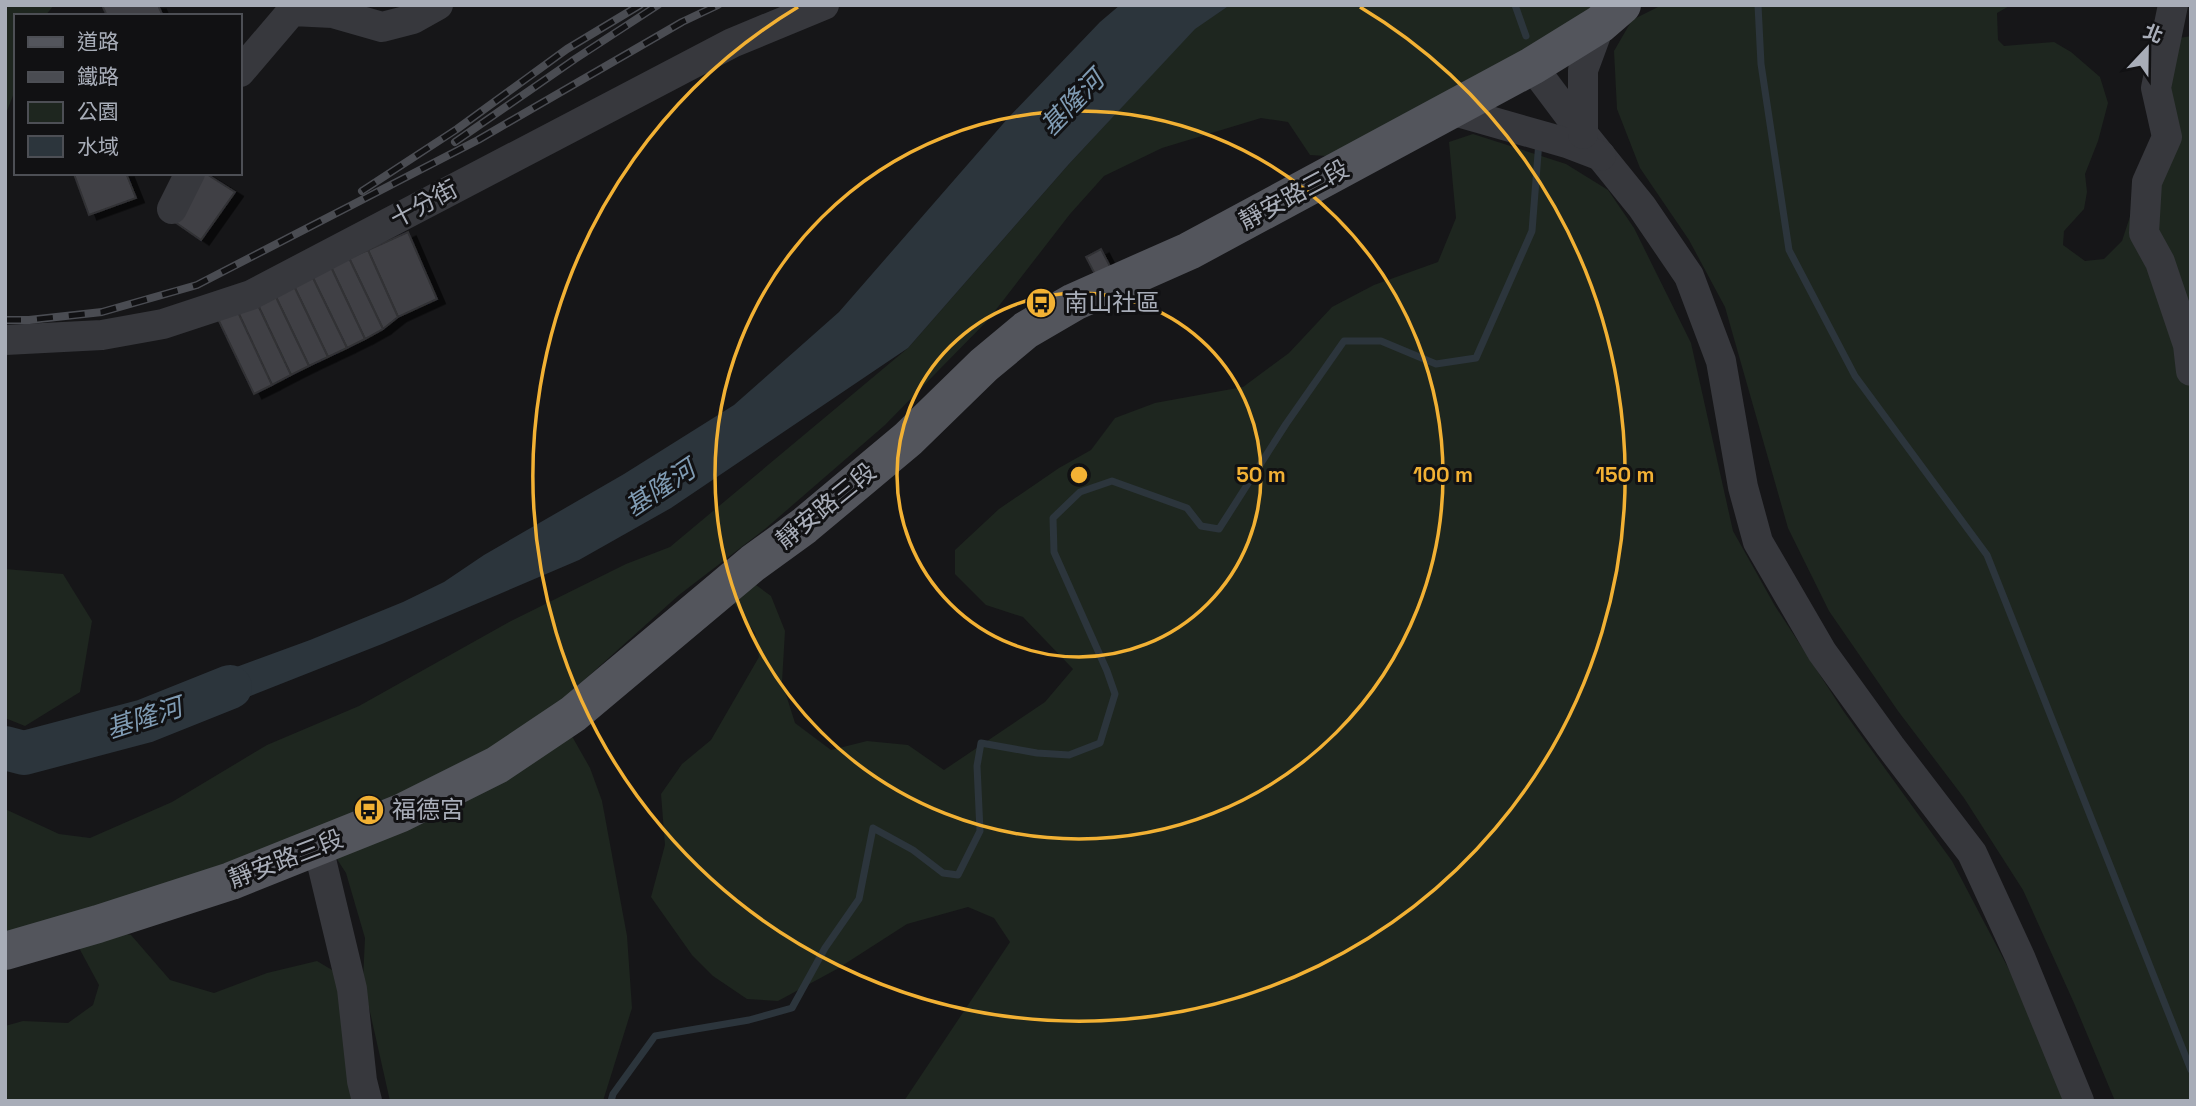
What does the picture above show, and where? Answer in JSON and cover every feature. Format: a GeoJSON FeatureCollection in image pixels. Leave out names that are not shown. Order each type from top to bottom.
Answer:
{"type":"FeatureCollection","features":[{"type":"Feature","properties":{"kind":"main road","name":"靜安路三段"},"geometry":{"type":"LineString","coordinates":[[5,951],[98,925],[231,881],[401,813],[497,765],[573,714],[753,563],[804,526],[908,439],[984,365],[1026,330],[1074,302],[1189,251],[1451,110],[1532,66],[1611,15]]}},
{"type":"Feature","properties":{"kind":"street"},"geometry":{"type":"LineString","coordinates":[[242,70],[292,11],[333,13],[382,27],[413,19],[438,5]]}},
{"type":"Feature","properties":{"kind":"street","name":"十分街"},"geometry":{"type":"LineString","coordinates":[[5,340],[102,335],[163,324],[251,295],[732,43],[824,5]]}},
{"type":"Feature","properties":{"kind":"street"},"geometry":{"type":"LineString","coordinates":[[2173,5],[2156,88],[2167,137],[2147,182],[2144,233],[2161,261],[2188,345],[2191,371]]}},
{"type":"Feature","properties":{"kind":"street"},"geometry":{"type":"LineString","coordinates":[[1592,145],[1583,70],[1611,15]]}},
{"type":"Feature","properties":{"kind":"street"},"geometry":{"type":"LineString","coordinates":[[1532,66],[1642,206],[1689,276],[1721,361],[1744,487],[1758,542],[1822,652],[1889,746],[1972,853],[2020,957],[2079,1101]]}},
{"type":"Feature","properties":{"kind":"street"},"geometry":{"type":"LineString","coordinates":[[1451,110],[1567,143],[1592,145]]}},
{"type":"Feature","properties":{"kind":"street"},"geometry":{"type":"LineString","coordinates":[[172,209],[189,175]]}},
{"type":"Feature","properties":{"kind":"street"},"geometry":{"type":"LineString","coordinates":[[318,847],[352,989],[362,1081],[367,1101]]}},
{"type":"Feature","properties":{"kind":"green space"},"geometry":{"type":"Polygon","coordinates":[[[5,5],[54,5],[47,14],[14,14],[14,93],[5,116],[5,5]]]}},
{"type":"Feature","properties":{"kind":"green space"},"geometry":{"type":"Polygon","coordinates":[[[1230,5],[1597,5],[1545,47],[1326,156],[1310,155],[1288,122],[1261,118],[1162,148],[1104,176],[1070,214],[988,320],[885,425],[765,529],[679,595],[553,708],[551,715],[573,738],[590,768],[602,801],[627,936],[632,1008],[603,1101],[390,1101],[363,981],[365,938],[346,873],[318,830],[227,868],[5,935],[5,809],[59,834],[90,838],[172,802],[267,745],[359,706],[511,621],[626,564],[670,547],[908,348],[1069,164],[1195,28],[1230,5]]]}},
{"type":"Feature","properties":{"kind":"green space"},"geometry":{"type":"Polygon","coordinates":[[[1662,5],[2011,5],[1997,13],[1998,40],[2004,46],[2054,42],[2071,52],[2100,77],[2108,103],[2098,141],[2085,174],[2087,192],[2084,209],[2064,231],[2063,245],[2085,261],[2104,259],[2122,241],[2143,177],[2161,87],[2174,39],[2191,36],[2191,1101],[2115,1101],[2023,890],[1964,798],[1898,711],[1829,611],[1788,528],[1725,307],[1689,240],[1640,168],[1617,109],[1614,51],[1632,20],[1662,5]]]}},
{"type":"Feature","properties":{"kind":"green space"},"geometry":{"type":"Polygon","coordinates":[[[1473,134],[1566,164],[1608,190],[1634,228],[1691,343],[1733,531],[1775,606],[1844,712],[1952,861],[2025,1000],[2064,1101],[904,1101],[1010,942],[994,918],[968,907],[907,924],[837,969],[778,1001],[747,999],[713,976],[692,955],[651,897],[665,845],[661,794],[682,764],[711,740],[759,657],[755,633],[731,599],[756,585],[771,596],[785,631],[782,682],[795,723],[831,750],[867,741],[908,745],[944,770],[1045,702],[1073,669],[1023,617],[986,605],[955,574],[955,550],[999,509],[1059,468],[1091,450],[1115,418],[1155,403],[1243,387],[1289,353],[1332,307],[1374,285],[1438,262],[1456,218],[1449,142],[1473,134]]]}},
{"type":"Feature","properties":{"kind":"green space"},"geometry":{"type":"Polygon","coordinates":[[[5,569],[63,574],[92,621],[80,692],[25,726],[5,718],[5,569]]]}},
{"type":"Feature","properties":{"kind":"green space"},"geometry":{"type":"Polygon","coordinates":[[[116,932],[131,935],[170,980],[214,993],[267,973],[317,961],[337,973],[358,1101],[5,1101],[5,1026],[23,1021],[68,1023],[93,1005],[99,985],[78,946],[116,932]]]}},
{"type":"Feature","properties":{"kind":"water"},"geometry":{"type":"Polygon","coordinates":[[[1120,5],[1230,5],[1195,29],[1069,164],[908,348],[671,508],[579,560],[382,644],[177,725],[175,694],[193,683],[310,640],[444,582],[484,555],[624,474],[734,405],[839,312],[1009,117],[1100,22],[1120,5]]]}},
{"type":"Feature","properties":{"kind":"building"},"geometry":{"type":"Polygon","coordinates":[[[102,5],[158,5],[162,14],[106,14],[102,5]]]}},
{"type":"Feature","properties":{"kind":"building"},"geometry":{"type":"Polygon","coordinates":[[[74,175],[127,175],[136,198],[89,215],[74,175]]]}},
{"type":"Feature","properties":{"kind":"building"},"geometry":{"type":"Polygon","coordinates":[[[204,175],[208,175],[235,192],[201,240],[172,220],[204,175]]]}},
{"type":"Feature","properties":{"kind":"building"},"geometry":{"type":"Polygon","coordinates":[[[408,232],[437,299],[398,317],[368,250],[408,232]]]}},
{"type":"Feature","properties":{"kind":"building"},"geometry":{"type":"Polygon","coordinates":[[[1101,249],[1115,276],[1100,284],[1086,257],[1101,249]]]}},
{"type":"Feature","properties":{"kind":"building"},"geometry":{"type":"Polygon","coordinates":[[[368,250],[398,317],[383,329],[349,258],[368,250]]]}},
{"type":"Feature","properties":{"kind":"building"},"geometry":{"type":"Polygon","coordinates":[[[349,258],[383,329],[365,339],[331,267],[349,258]]]}},
{"type":"Feature","properties":{"kind":"building"},"geometry":{"type":"Polygon","coordinates":[[[331,267],[365,339],[347,348],[312,276],[331,267]]]}},
{"type":"Feature","properties":{"kind":"building"},"geometry":{"type":"Polygon","coordinates":[[[312,276],[347,348],[328,357],[293,284],[312,276]]]}},
{"type":"Feature","properties":{"kind":"building"},"geometry":{"type":"Polygon","coordinates":[[[293,284],[328,357],[309,366],[274,293],[293,284]]]}},
{"type":"Feature","properties":{"kind":"building"},"geometry":{"type":"Polygon","coordinates":[[[274,293],[309,366],[291,375],[256,301],[274,293]]]}},
{"type":"Feature","properties":{"kind":"building"},"geometry":{"type":"Polygon","coordinates":[[[256,301],[291,375],[272,385],[237,310],[256,301]]]}},
{"type":"Feature","properties":{"kind":"building"},"geometry":{"type":"Polygon","coordinates":[[[237,310],[272,385],[254,394],[218,319],[237,310]]]}},
{"type":"Feature","properties":{"kind":"waterway"},"geometry":{"type":"LineString","coordinates":[[1515,5],[1526,36]]}},
{"type":"Feature","properties":{"kind":"waterway"},"geometry":{"type":"LineString","coordinates":[[1758,5],[1761,64],[1789,250],[1855,376],[1987,555],[2191,1070]]}},
{"type":"Feature","properties":{"kind":"waterway"},"geometry":{"type":"LineString","coordinates":[[611,1101],[613,1094],[655,1036],[749,1020],[792,1008],[825,948],[859,899],[873,828],[913,850],[943,873],[958,875],[980,831],[977,766],[981,743],[1037,753],[1069,755],[1100,743],[1115,694],[1054,552],[1053,518],[1080,492],[1112,481],[1187,508],[1201,526],[1219,529],[1286,424],[1344,341],[1381,341],[1436,364],[1476,358],[1532,231],[1539,141]]}},
{"type":"Feature","properties":{"kind":"waterway","name":"基隆河"},"geometry":{"type":"LineString","coordinates":[[5,748],[24,753],[145,721],[230,687]]}},
{"type":"Feature","properties":{"kind":"railway"},"geometry":{"type":"LineString","coordinates":[[362,191],[457,129],[567,49],[640,5]]}},
{"type":"Feature","properties":{"kind":"railway"},"geometry":{"type":"LineString","coordinates":[[455,142],[658,5]]}},
{"type":"Feature","properties":{"kind":"railway"},"geometry":{"type":"LineString","coordinates":[[5,320],[102,312],[197,285],[478,140],[682,22],[718,5]]}},
{"type":"Feature","properties":{"kind":"place","name":"南山社區"},"geometry":{"type":"Point","coordinates":[1041,303]}},
{"type":"Feature","properties":{"kind":"place","name":"福德宮"},"geometry":{"type":"Point","coordinates":[369,810]}}]}
